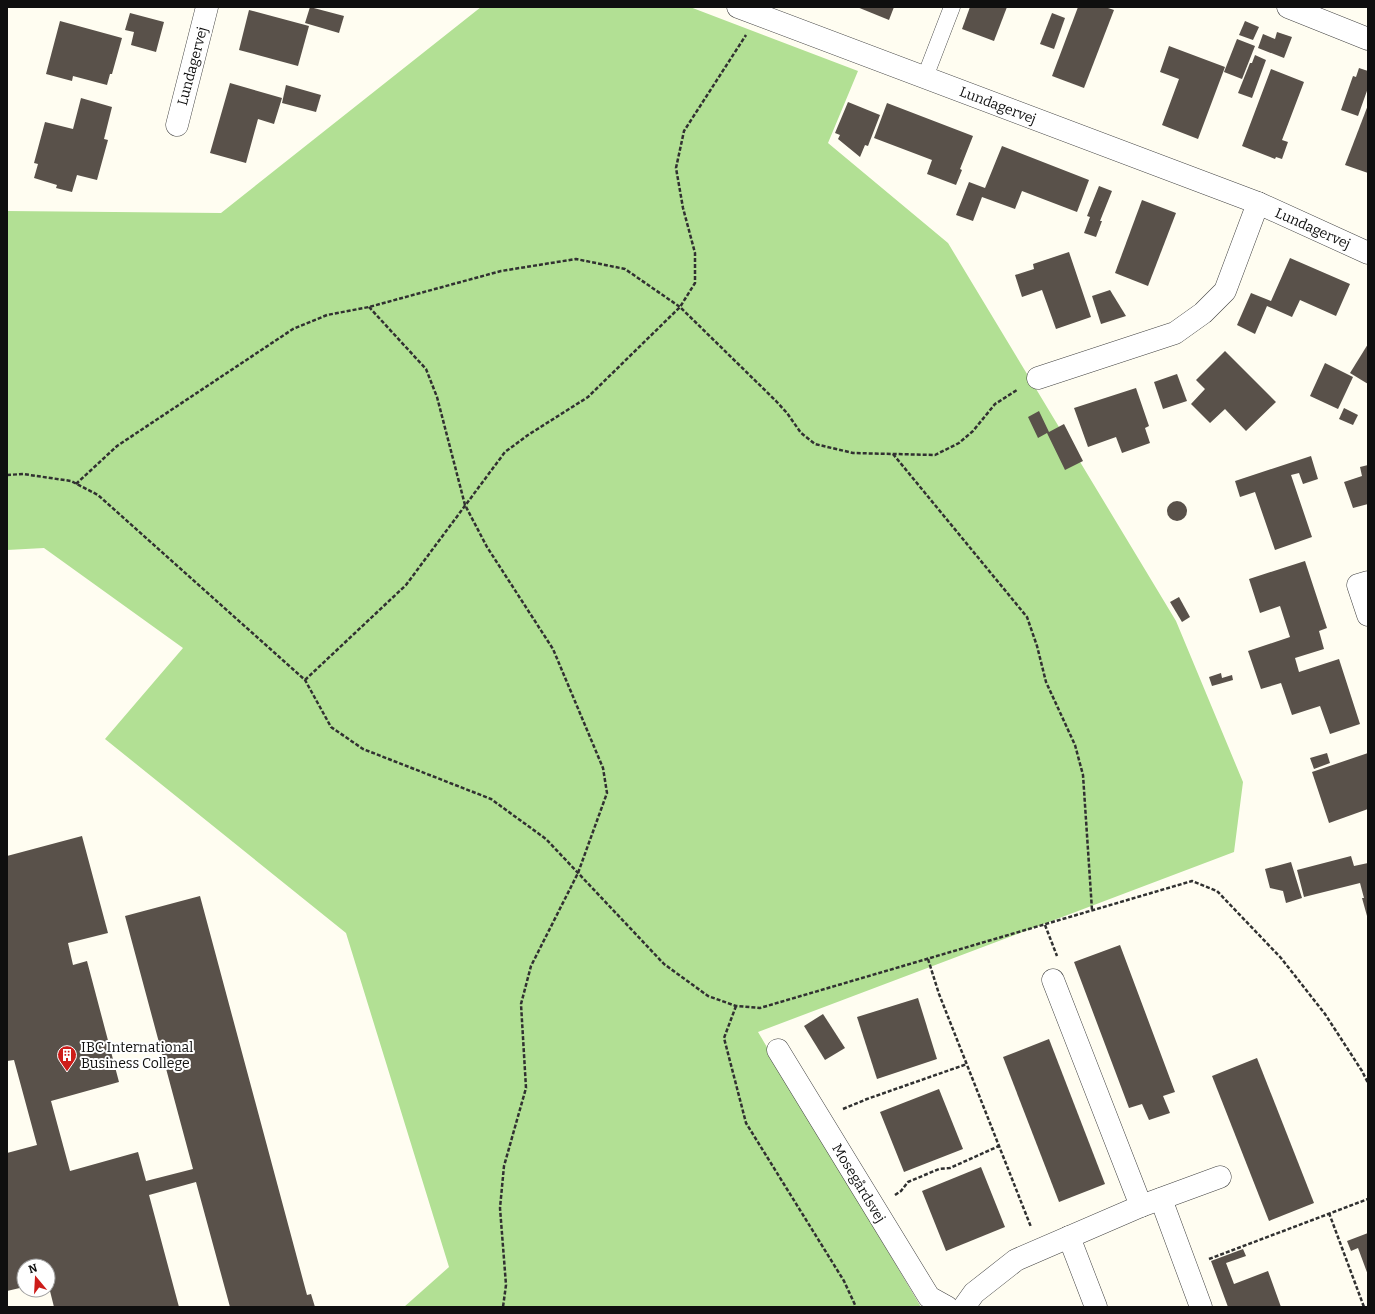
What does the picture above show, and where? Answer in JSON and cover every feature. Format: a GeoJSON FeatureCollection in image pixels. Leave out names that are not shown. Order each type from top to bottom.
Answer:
{"type":"FeatureCollection","features":[{"type":"Feature","properties":{"kind":"street","name":"Lundagervej"},"geometry":{"type":"LineString","coordinates":[[176,125],[207,7]]}},
{"type":"Feature","properties":{"kind":"street","name":"Lundagervej"},"geometry":{"type":"LineString","coordinates":[[738,7],[1258,203],[1368,254]]}},
{"type":"Feature","properties":{"kind":"street"},"geometry":{"type":"LineString","coordinates":[[1288,7],[1368,39]]}},
{"type":"Feature","properties":{"kind":"street","name":"Lundagervej"},"geometry":{"type":"LineString","coordinates":[[1038,378],[1174,333],[1203,313],[1225,291],[1258,203]]}},
{"type":"Feature","properties":{"kind":"street"},"geometry":{"type":"LineString","coordinates":[[1368,582],[1358,585],[1368,616]]}},
{"type":"Feature","properties":{"kind":"street"},"geometry":{"type":"LineString","coordinates":[[1053,980],[1151,1202],[1186,1268],[1201,1307]]}},
{"type":"Feature","properties":{"kind":"street","name":"Mosegårdsvej"},"geometry":{"type":"LineString","coordinates":[[778,1050],[929,1297],[947,1307]]}},
{"type":"Feature","properties":{"kind":"street"},"geometry":{"type":"LineString","coordinates":[[964,1307],[974,1293],[1016,1260],[1151,1202],[1220,1177]]}},
{"type":"Feature","properties":{"kind":"street"},"geometry":{"type":"LineString","coordinates":[[1069,1237],[1096,1307]]}},
{"type":"Feature","properties":{"kind":"lane"},"geometry":{"type":"LineString","coordinates":[[924,77],[952,7]]}},
{"type":"Feature","properties":{"kind":"path"},"geometry":{"type":"LineString","coordinates":[[305,680],[406,585],[505,452],[528,434],[588,397],[680,307],[695,283],[695,253],[683,208],[676,168],[684,131],[759,15]]}},
{"type":"Feature","properties":{"kind":"path"},"geometry":{"type":"LineString","coordinates":[[75,484],[116,446],[293,328],[327,315],[369,307],[501,271],[576,259],[625,269],[680,307],[776,401],[801,432],[815,444],[853,453],[935,455],[959,444],[973,431],[995,404],[1038,378]]}},
{"type":"Feature","properties":{"kind":"path"},"geometry":{"type":"LineString","coordinates":[[369,307],[426,369],[437,397],[465,505],[487,547],[553,649],[603,768],[607,792],[578,873],[531,966],[521,1004],[526,1088],[503,1173],[500,1208],[506,1285],[503,1307]]}},
{"type":"Feature","properties":{"kind":"path"},"geometry":{"type":"LineString","coordinates":[[893,454],[1027,617],[1037,646],[1046,682],[1074,745],[1083,775],[1092,910]]}},
{"type":"Feature","properties":{"kind":"path"},"geometry":{"type":"LineString","coordinates":[[7,475],[23,474],[71,481],[98,495],[305,680],[331,727],[363,749],[491,799],[546,839],[664,964],[708,996],[736,1006],[760,1008],[1192,881],[1217,891],[1286,964],[1325,1014],[1362,1071],[1368,1083]]}},
{"type":"Feature","properties":{"kind":"path"},"geometry":{"type":"LineString","coordinates":[[928,959],[939,994],[1040,1250]]}},
{"type":"Feature","properties":{"kind":"path"},"geometry":{"type":"LineString","coordinates":[[736,1006],[724,1038],[746,1123],[844,1281],[856,1307]]}},
{"type":"Feature","properties":{"kind":"path"},"geometry":{"type":"LineString","coordinates":[[823,1123],[847,1107],[967,1064]]}},
{"type":"Feature","properties":{"kind":"path"},"geometry":{"type":"LineString","coordinates":[[874,1206],[901,1191],[908,1182],[939,1169],[950,1168],[999,1146]]}},
{"type":"Feature","properties":{"kind":"path"},"geometry":{"type":"LineString","coordinates":[[1186,1268],[1368,1199]]}},
{"type":"Feature","properties":{"kind":"path"},"geometry":{"type":"LineString","coordinates":[[1329,1213],[1364,1307]]}},
{"type":"Feature","properties":{"kind":"green space"},"geometry":{"type":"Polygon","coordinates":[[[481,7],[690,7],[858,71],[828,143],[948,243],[1176,621],[1243,782],[1234,852],[758,1032],[921,1307],[404,1307],[449,1267],[346,933],[105,739],[183,648],[44,548],[7,550],[7,211],[221,213],[481,7]]]}},
{"type":"Feature","properties":{"kind":"building"},"geometry":{"type":"Polygon","coordinates":[[[310,7],[344,16],[339,33],[305,23],[310,7]]]}},
{"type":"Feature","properties":{"kind":"building"},"geometry":{"type":"Polygon","coordinates":[[[857,7],[894,7],[889,20],[857,7]]]}},
{"type":"Feature","properties":{"kind":"building"},"geometry":{"type":"Polygon","coordinates":[[[970,7],[1007,7],[994,41],[962,29],[970,7]]]}},
{"type":"Feature","properties":{"kind":"building"},"geometry":{"type":"Polygon","coordinates":[[[1078,7],[1105,7],[1114,10],[1084,88],[1052,76],[1078,7]]]}},
{"type":"Feature","properties":{"kind":"building"},"geometry":{"type":"Polygon","coordinates":[[[249,10],[309,26],[298,66],[239,50],[249,10]]]}},
{"type":"Feature","properties":{"kind":"building"},"geometry":{"type":"Polygon","coordinates":[[[130,13],[164,22],[156,52],[131,45],[134,32],[125,30],[130,13]]]}},
{"type":"Feature","properties":{"kind":"building"},"geometry":{"type":"Polygon","coordinates":[[[1052,13],[1065,18],[1054,49],[1040,44],[1052,13]]]}},
{"type":"Feature","properties":{"kind":"building"},"geometry":{"type":"Polygon","coordinates":[[[60,21],[122,38],[112,74],[110,74],[107,85],[73,76],[72,81],[46,74],[60,21]]]}},
{"type":"Feature","properties":{"kind":"building"},"geometry":{"type":"Polygon","coordinates":[[[1245,21],[1259,27],[1253,40],[1239,35],[1245,21]]]}},
{"type":"Feature","properties":{"kind":"building"},"geometry":{"type":"Polygon","coordinates":[[[1277,32],[1292,37],[1284,58],[1258,48],[1263,34],[1275,39],[1277,32]]]}},
{"type":"Feature","properties":{"kind":"building"},"geometry":{"type":"Polygon","coordinates":[[[1237,39],[1255,46],[1242,79],[1224,72],[1237,39]]]}},
{"type":"Feature","properties":{"kind":"building"},"geometry":{"type":"Polygon","coordinates":[[[1169,46],[1225,67],[1198,139],[1162,125],[1179,79],[1160,72],[1169,46]]]}},
{"type":"Feature","properties":{"kind":"building"},"geometry":{"type":"Polygon","coordinates":[[[1255,55],[1266,60],[1252,98],[1238,93],[1250,63],[1252,63],[1255,55]]]}},
{"type":"Feature","properties":{"kind":"building"},"geometry":{"type":"Polygon","coordinates":[[[1359,68],[1368,71],[1368,88],[1358,116],[1341,110],[1353,76],[1356,77],[1359,68]]]}},
{"type":"Feature","properties":{"kind":"building"},"geometry":{"type":"Polygon","coordinates":[[[1271,69],[1304,82],[1282,140],[1288,142],[1282,159],[1276,157],[1275,159],[1242,146],[1271,69]]]}},
{"type":"Feature","properties":{"kind":"building"},"geometry":{"type":"Polygon","coordinates":[[[230,83],[282,98],[274,124],[258,119],[246,163],[210,153],[230,83]]]}},
{"type":"Feature","properties":{"kind":"building"},"geometry":{"type":"Polygon","coordinates":[[[286,85],[321,95],[316,112],[282,103],[286,85]]]}},
{"type":"Feature","properties":{"kind":"building"},"geometry":{"type":"Polygon","coordinates":[[[81,98],[112,107],[104,139],[108,140],[97,180],[77,175],[72,192],[56,188],[57,185],[34,178],[38,164],[34,163],[45,122],[73,129],[81,98]]]}},
{"type":"Feature","properties":{"kind":"building"},"geometry":{"type":"Polygon","coordinates":[[[848,102],[880,115],[868,146],[865,145],[860,157],[838,139],[840,135],[835,133],[848,102]]]}},
{"type":"Feature","properties":{"kind":"building"},"geometry":{"type":"Polygon","coordinates":[[[887,103],[973,136],[960,169],[962,170],[956,185],[927,174],[932,160],[874,138],[887,103]]]}},
{"type":"Feature","properties":{"kind":"building"},"geometry":{"type":"Polygon","coordinates":[[[1368,105],[1368,173],[1345,165],[1368,105]]]}},
{"type":"Feature","properties":{"kind":"building"},"geometry":{"type":"Polygon","coordinates":[[[1002,146],[1089,180],[1077,212],[1022,191],[1015,209],[982,197],[973,221],[956,215],[969,182],[985,188],[1002,146]]]}},
{"type":"Feature","properties":{"kind":"building"},"geometry":{"type":"Polygon","coordinates":[[[1099,186],[1112,191],[1100,221],[1102,221],[1096,237],[1084,233],[1090,217],[1087,216],[1099,186]]]}},
{"type":"Feature","properties":{"kind":"building"},"geometry":{"type":"Polygon","coordinates":[[[1142,200],[1176,213],[1148,286],[1115,273],[1142,200]]]}},
{"type":"Feature","properties":{"kind":"building"},"geometry":{"type":"Polygon","coordinates":[[[1069,252],[1091,317],[1056,329],[1042,290],[1022,297],[1015,275],[1034,269],[1033,264],[1069,252]]]}},
{"type":"Feature","properties":{"kind":"building"},"geometry":{"type":"Polygon","coordinates":[[[1290,258],[1350,284],[1336,316],[1300,300],[1292,317],[1267,306],[1255,334],[1237,325],[1251,293],[1271,301],[1290,258]]]}},
{"type":"Feature","properties":{"kind":"building"},"geometry":{"type":"Polygon","coordinates":[[[1110,290],[1126,316],[1101,324],[1092,296],[1110,290]]]}},
{"type":"Feature","properties":{"kind":"building"},"geometry":{"type":"Polygon","coordinates":[[[1368,344],[1368,384],[1350,373],[1368,344]]]}},
{"type":"Feature","properties":{"kind":"building"},"geometry":{"type":"Polygon","coordinates":[[[1225,351],[1276,402],[1246,431],[1225,409],[1210,423],[1191,404],[1205,389],[1196,380],[1225,351]]]}},
{"type":"Feature","properties":{"kind":"building"},"geometry":{"type":"Polygon","coordinates":[[[1325,363],[1353,377],[1338,409],[1310,396],[1325,363]]]}},
{"type":"Feature","properties":{"kind":"building"},"geometry":{"type":"Polygon","coordinates":[[[1177,374],[1187,401],[1163,409],[1154,382],[1177,374]]]}},
{"type":"Feature","properties":{"kind":"building"},"geometry":{"type":"Polygon","coordinates":[[[1136,388],[1149,426],[1145,428],[1150,443],[1122,453],[1116,437],[1088,447],[1074,408],[1136,388]]]}},
{"type":"Feature","properties":{"kind":"building"},"geometry":{"type":"Polygon","coordinates":[[[1344,408],[1358,415],[1353,425],[1339,419],[1344,408]]]}},
{"type":"Feature","properties":{"kind":"building"},"geometry":{"type":"Polygon","coordinates":[[[1039,411],[1049,432],[1064,424],[1083,461],[1065,470],[1047,433],[1038,438],[1028,417],[1039,411]]]}},
{"type":"Feature","properties":{"kind":"building"},"geometry":{"type":"Polygon","coordinates":[[[1311,456],[1318,479],[1303,484],[1299,473],[1291,475],[1312,537],[1275,550],[1255,492],[1240,497],[1235,481],[1311,456]]]}},
{"type":"Feature","properties":{"kind":"building"},"geometry":{"type":"Polygon","coordinates":[[[1368,465],[1368,504],[1353,508],[1344,482],[1362,476],[1360,467],[1368,465]]]}},
{"type":"Feature","properties":{"kind":"building"},"geometry":{"type":"Polygon","coordinates":[[[1177,501],[1184,504],[1187,511],[1184,518],[1177,521],[1170,518],[1167,511],[1170,504],[1177,501]]]}},
{"type":"Feature","properties":{"kind":"building"},"geometry":{"type":"Polygon","coordinates":[[[1305,561],[1327,628],[1319,631],[1324,649],[1295,658],[1299,672],[1339,659],[1360,724],[1330,734],[1320,706],[1292,715],[1281,683],[1261,689],[1248,651],[1290,637],[1280,606],[1260,613],[1249,579],[1305,561]]]}},
{"type":"Feature","properties":{"kind":"building"},"geometry":{"type":"Polygon","coordinates":[[[1179,597],[1190,617],[1182,622],[1170,602],[1179,597]]]}},
{"type":"Feature","properties":{"kind":"building"},"geometry":{"type":"Polygon","coordinates":[[[1221,673],[1222,678],[1232,675],[1233,680],[1212,686],[1209,677],[1221,673]]]}},
{"type":"Feature","properties":{"kind":"building"},"geometry":{"type":"Polygon","coordinates":[[[1327,753],[1330,763],[1314,769],[1310,758],[1327,753]]]}},
{"type":"Feature","properties":{"kind":"building"},"geometry":{"type":"Polygon","coordinates":[[[1368,753],[1368,809],[1329,823],[1312,772],[1368,753]]]}},
{"type":"Feature","properties":{"kind":"building","name":"IBC International Business College"},"geometry":{"type":"Polygon","coordinates":[[[82,836],[108,933],[68,943],[73,965],[87,961],[119,1082],[51,1101],[70,1171],[138,1152],[146,1181],[193,1169],[125,916],[200,896],[307,1295],[311,1294],[315,1307],[230,1307],[196,1182],[149,1195],[179,1307],[54,1307],[52,1298],[56,1298],[56,1258],[16,1258],[16,1289],[7,1291],[7,1153],[37,1145],[14,1060],[7,1061],[7,856],[82,836]]]}},
{"type":"Feature","properties":{"kind":"building"},"geometry":{"type":"Polygon","coordinates":[[[1351,856],[1354,866],[1368,863],[1368,916],[1362,898],[1364,898],[1360,883],[1304,897],[1297,870],[1351,856]]]}},
{"type":"Feature","properties":{"kind":"building"},"geometry":{"type":"Polygon","coordinates":[[[1291,862],[1302,898],[1286,903],[1283,891],[1270,888],[1265,869],[1291,862]]]}},
{"type":"Feature","properties":{"kind":"building"},"geometry":{"type":"Polygon","coordinates":[[[1120,945],[1175,1092],[1163,1096],[1170,1113],[1149,1120],[1142,1104],[1129,1108],[1074,962],[1120,945]]]}},
{"type":"Feature","properties":{"kind":"building"},"geometry":{"type":"Polygon","coordinates":[[[918,998],[937,1059],[877,1079],[857,1017],[918,998]]]}},
{"type":"Feature","properties":{"kind":"building"},"geometry":{"type":"Polygon","coordinates":[[[823,1014],[845,1048],[825,1060],[804,1026],[823,1014]]]}},
{"type":"Feature","properties":{"kind":"building"},"geometry":{"type":"Polygon","coordinates":[[[1049,1039],[1105,1184],[1059,1202],[1003,1057],[1049,1039]]]}},
{"type":"Feature","properties":{"kind":"building"},"geometry":{"type":"Polygon","coordinates":[[[1257,1058],[1314,1203],[1269,1221],[1212,1076],[1257,1058]]]}},
{"type":"Feature","properties":{"kind":"building"},"geometry":{"type":"Polygon","coordinates":[[[939,1089],[963,1149],[904,1172],[880,1112],[939,1089]]]}},
{"type":"Feature","properties":{"kind":"building"},"geometry":{"type":"Polygon","coordinates":[[[981,1167],[1005,1227],[946,1251],[922,1191],[981,1167]]]}},
{"type":"Feature","properties":{"kind":"building"},"geometry":{"type":"Polygon","coordinates":[[[1368,1233],[1368,1275],[1358,1248],[1351,1251],[1347,1241],[1368,1233]]]}},
{"type":"Feature","properties":{"kind":"building"},"geometry":{"type":"Polygon","coordinates":[[[1243,1249],[1246,1256],[1226,1263],[1234,1284],[1268,1271],[1281,1307],[1228,1307],[1211,1261],[1243,1249]]]}},
{"type":"Feature","properties":{"kind":"place","name":"IBC International Business College"},"geometry":{"type":"Point","coordinates":[67,1072]}}]}
